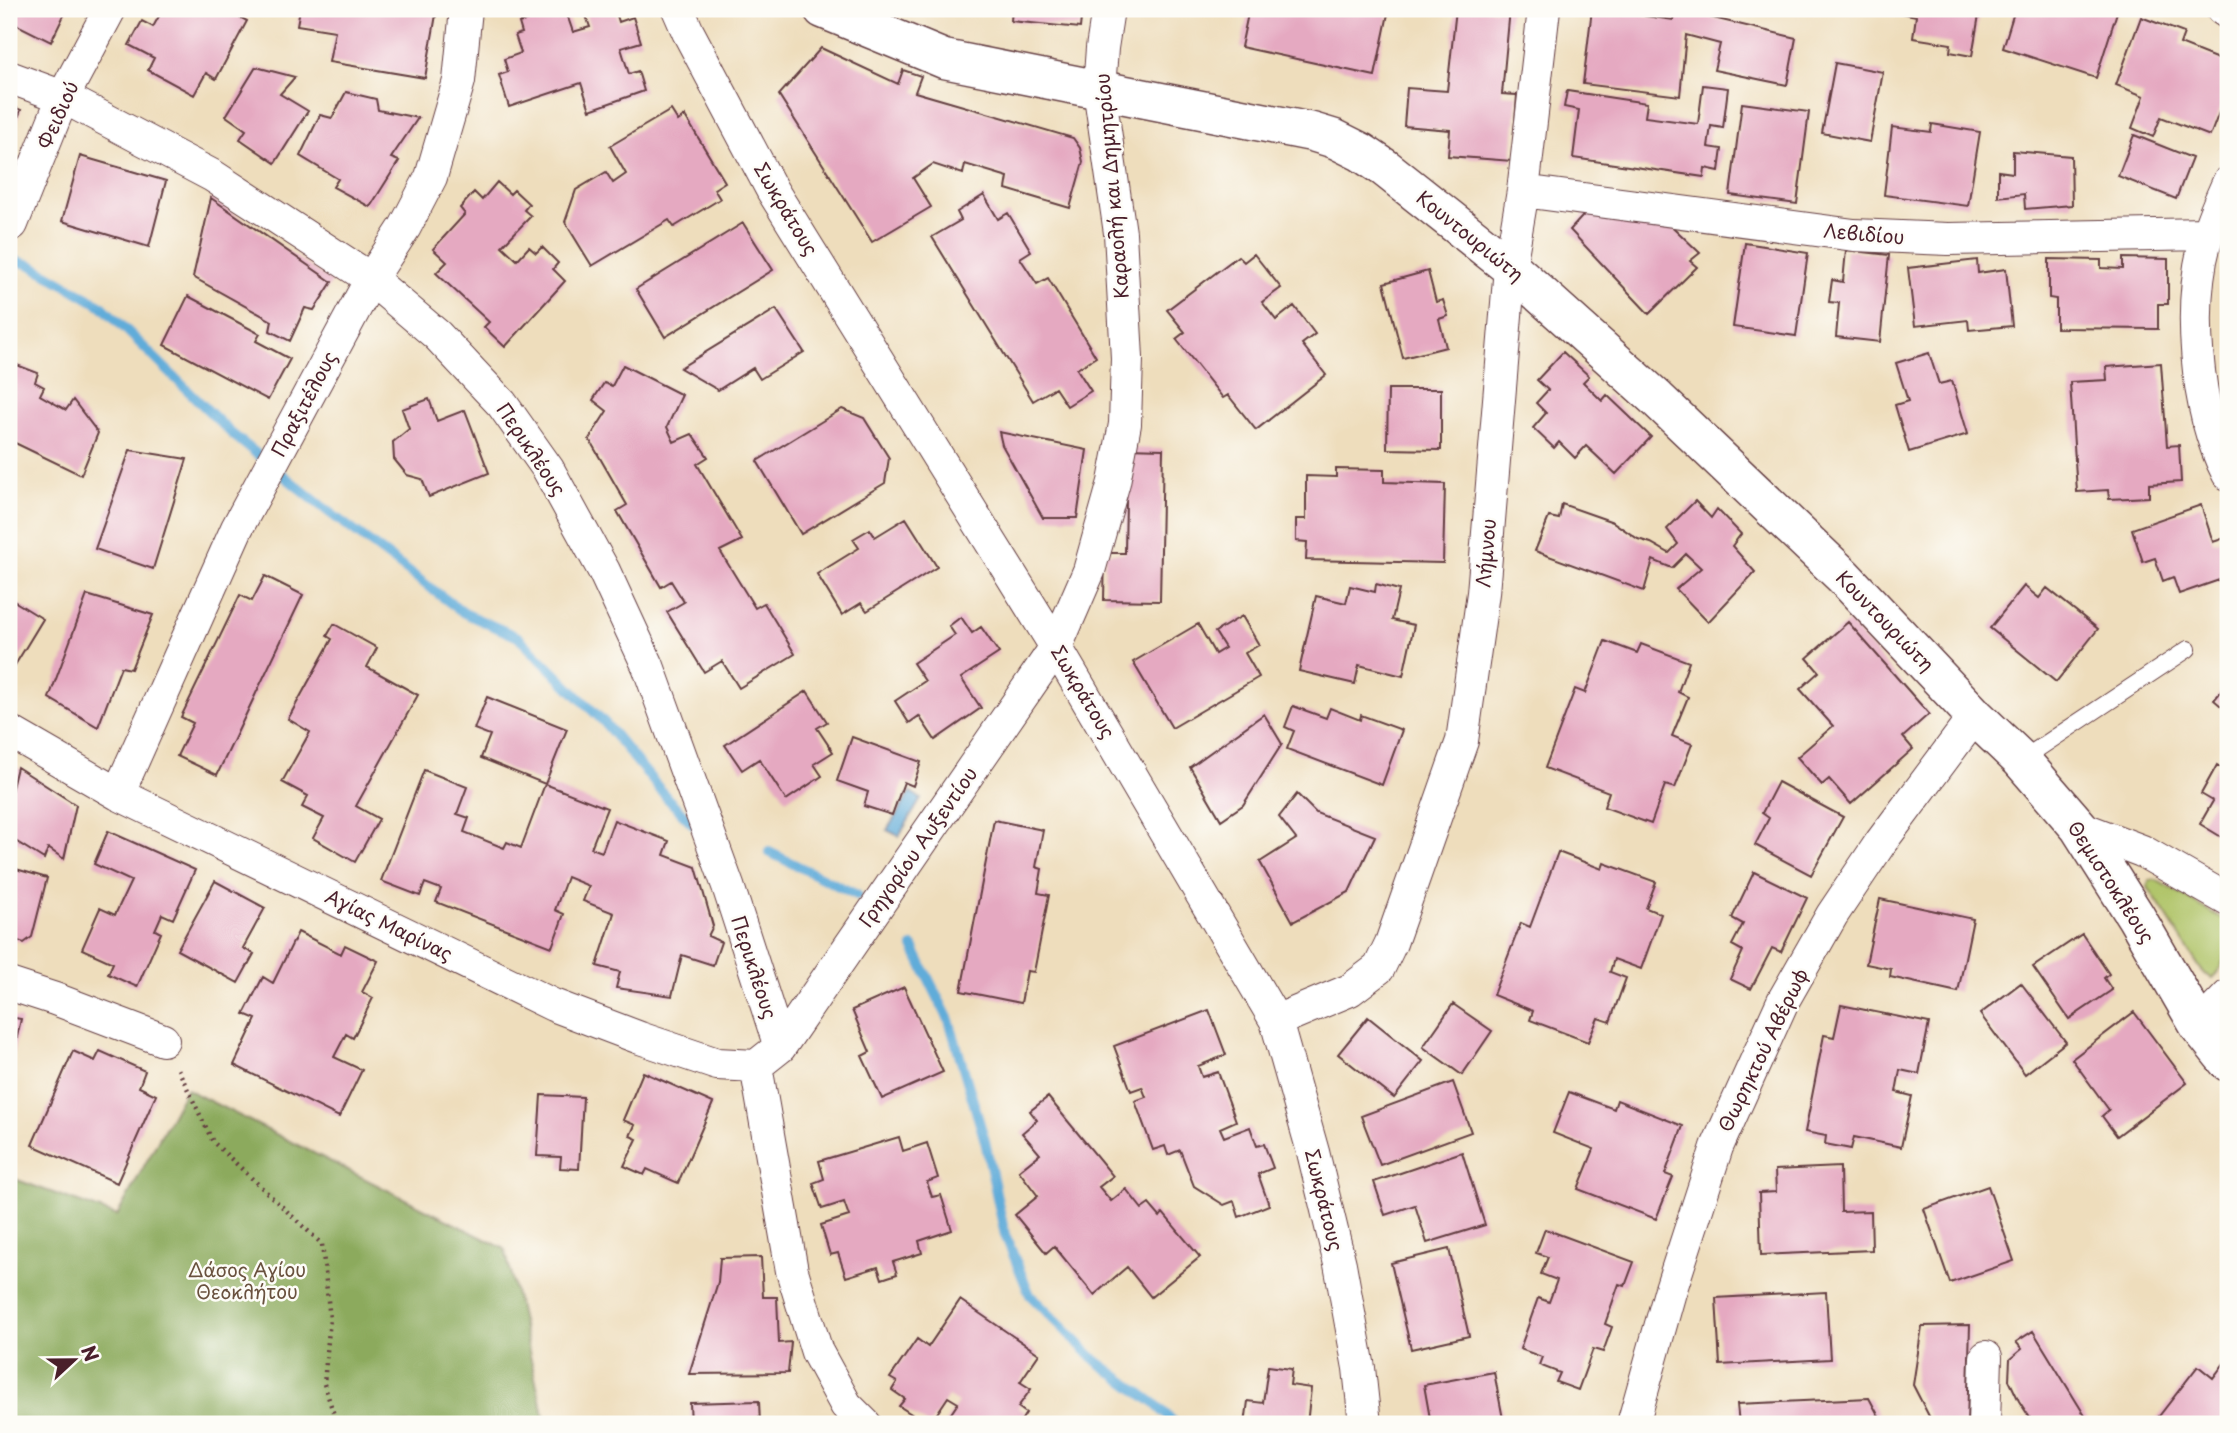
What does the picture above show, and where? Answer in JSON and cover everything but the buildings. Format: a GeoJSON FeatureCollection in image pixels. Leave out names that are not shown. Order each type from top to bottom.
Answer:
{"type":"FeatureCollection","features":[{"type":"Feature","properties":{"kind":"street","name":"Φειδιού"},"geometry":{"type":"LineString","coordinates":[[12,224],[64,97],[110,9]]}},
{"type":"Feature","properties":{"kind":"street","name":"Πραξιτέλους"},"geometry":{"type":"LineString","coordinates":[[118,794],[237,528],[370,279],[405,227],[431,177],[459,81],[466,9]]}},
{"type":"Feature","properties":{"kind":"street","name":"Σωκράτους"},"geometry":{"type":"LineString","coordinates":[[678,9],[772,190],[1056,647],[1276,1021],[1313,1152],[1340,1264],[1359,1367],[1365,1424]]}},
{"type":"Feature","properties":{"kind":"street","name":"Κουντουριώτη"},"geometry":{"type":"LineString","coordinates":[[823,9],[944,59],[1312,132],[1335,139],[1361,152],[1385,167],[1510,267],[1657,398],[1843,576],[1975,716]]}},
{"type":"Feature","properties":{"kind":"street","name":"Καραολή και Δημητρίου"},"geometry":{"type":"LineString","coordinates":[[1056,647],[1089,571],[1114,482],[1125,424],[1126,358],[1120,233],[1099,89],[1108,9]]}},
{"type":"Feature","properties":{"kind":"street","name":"Λήμνου"},"geometry":{"type":"LineString","coordinates":[[1276,1021],[1350,990],[1379,968],[1391,943],[1462,741],[1483,593],[1510,267],[1523,191],[1544,9]]}},
{"type":"Feature","properties":{"kind":"street"},"geometry":{"type":"LineString","coordinates":[[2222,9],[2228,13]]}},
{"type":"Feature","properties":{"kind":"street","name":"Περικλέους"},"geometry":{"type":"LineString","coordinates":[[9,78],[64,97],[213,176],[370,279],[437,335],[502,404],[548,469],[604,572],[648,666],[728,886],[780,1047]]}},
{"type":"Feature","properties":{"kind":"street"},"geometry":{"type":"LineString","coordinates":[[2228,183],[2207,234],[2196,295],[2197,356],[2206,411],[2219,457],[2228,474]]}},
{"type":"Feature","properties":{"kind":"street","name":"Λεβιδίου"},"geometry":{"type":"LineString","coordinates":[[1523,191],[1854,235],[1948,239],[2207,234]]}},
{"type":"Feature","properties":{"kind":"street","name":"Γρηγορίου Αυξεντίου"},"geometry":{"type":"LineString","coordinates":[[780,1047],[1056,647]]}},
{"type":"Feature","properties":{"kind":"street","name":"Θεμιστοκλέους"},"geometry":{"type":"LineString","coordinates":[[1975,716],[2021,760],[2078,827],[2136,917],[2199,1026],[2228,1062]]}},
{"type":"Feature","properties":{"kind":"street","name":"Θωρηκτού Αβέρωφ"},"geometry":{"type":"LineString","coordinates":[[1633,1424],[1670,1292],[1717,1147],[1783,1001],[1832,915],[1881,842],[1975,716]]}},
{"type":"Feature","properties":{"kind":"street","name":"Αγίας Μαρίνας"},"geometry":{"type":"LineString","coordinates":[[9,732],[118,794],[553,1005],[718,1064],[756,1066]]}},
{"type":"Feature","properties":{"kind":"street"},"geometry":{"type":"LineString","coordinates":[[2078,827],[2142,851],[2228,900]]}},
{"type":"Feature","properties":{"kind":"street"},"geometry":{"type":"LineString","coordinates":[[9,985],[55,999],[163,1040]]}},
{"type":"Feature","properties":{"kind":"street"},"geometry":{"type":"LineString","coordinates":[[2199,1026],[2228,996]]}},
{"type":"Feature","properties":{"kind":"street"},"geometry":{"type":"LineString","coordinates":[[780,1047],[756,1066],[792,1271],[817,1352],[846,1405],[865,1424]]}},
{"type":"Feature","properties":{"kind":"street"},"geometry":{"type":"LineString","coordinates":[[1984,1424],[1986,1357]]}},
{"type":"Feature","properties":{"kind":"lane"},"geometry":{"type":"LineString","coordinates":[[2021,760],[2188,649]]}},
{"type":"Feature","properties":{"kind":"path"},"geometry":{"type":"LineString","coordinates":[[163,1040],[212,1142],[322,1244],[330,1318],[324,1384],[337,1424]]}},
{"type":"Feature","properties":{"kind":"green space"},"geometry":{"type":"Polygon","coordinates":[[[2150,880],[2156,880],[2228,922],[2224,959],[2212,978],[2204,974],[2147,886],[2150,880]]]}},
{"type":"Feature","properties":{"kind":"green space","name":"Δάσος Αγίου Θεοκλήτου"},"geometry":{"type":"Polygon","coordinates":[[[186,1089],[505,1249],[546,1424],[9,1424],[9,1177],[117,1216],[186,1089]]]}},
{"type":"Feature","properties":{"kind":"water"},"geometry":{"type":"Polygon","coordinates":[[[911,792],[921,799],[899,836],[887,830],[911,792]]]}},
{"type":"Feature","properties":{"kind":"waterway"},"geometry":{"type":"LineString","coordinates":[[9,259],[31,265],[102,306],[232,434],[330,513],[464,613],[518,637],[604,722],[667,798],[694,825]]}},
{"type":"Feature","properties":{"kind":"waterway"},"geometry":{"type":"LineString","coordinates":[[769,852],[857,895]]}},
{"type":"Feature","properties":{"kind":"waterway"},"geometry":{"type":"LineString","coordinates":[[913,947],[949,1020],[985,1141],[1005,1235],[1030,1295],[1095,1360],[1154,1403],[1176,1424]]}}]}
